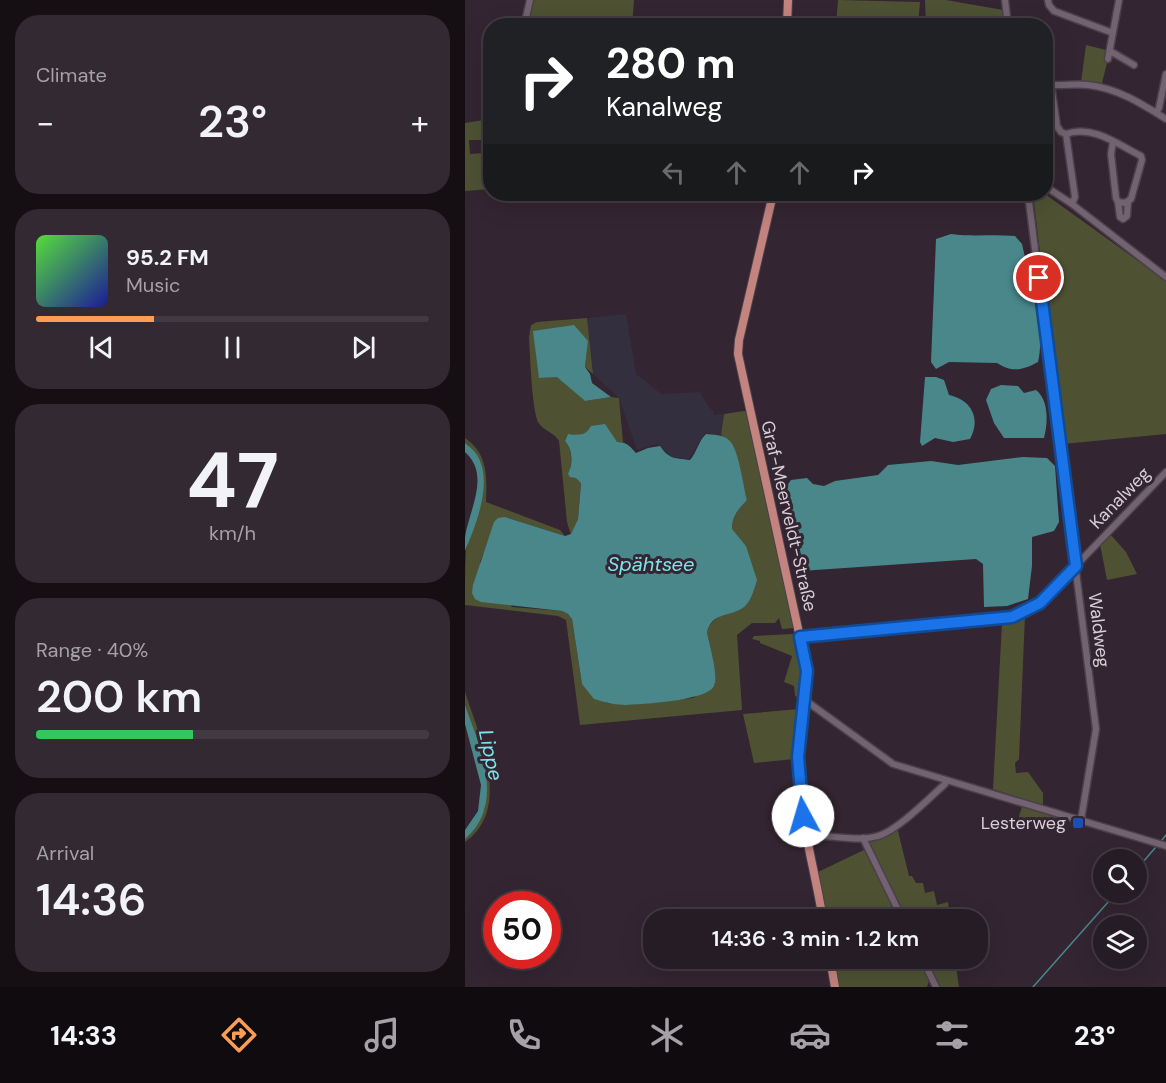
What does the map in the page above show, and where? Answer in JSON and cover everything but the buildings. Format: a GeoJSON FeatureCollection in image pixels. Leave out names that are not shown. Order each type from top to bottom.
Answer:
{"type":"FeatureCollection","features":[{"type":"Feature","properties":{"kind":"main road"},"geometry":{"type":"LineString","coordinates":[[787,18],[788,0]]}},
{"type":"Feature","properties":{"kind":"main road","name":"Graf-Meerveldt-Straße"},"geometry":{"type":"LineString","coordinates":[[771,201],[739,340],[738,354],[807,671],[798,763],[801,805],[821,909]]}},
{"type":"Feature","properties":{"kind":"main road"},"geometry":{"type":"LineString","coordinates":[[832,969],[835,987]]}},
{"type":"Feature","properties":{"kind":"street"},"geometry":{"type":"LineString","coordinates":[[526,18],[530,0]]}},
{"type":"Feature","properties":{"kind":"street"},"geometry":{"type":"LineString","coordinates":[[1005,0],[1007,18]]}},
{"type":"Feature","properties":{"kind":"street"},"geometry":{"type":"LineString","coordinates":[[1048,0],[1054,11],[1113,33]]}},
{"type":"Feature","properties":{"kind":"street"},"geometry":{"type":"LineString","coordinates":[[1119,0],[1109,55],[1134,65]]}},
{"type":"Feature","properties":{"kind":"street"},"geometry":{"type":"LineString","coordinates":[[1156,112],[1159,108],[1166,74]]}},
{"type":"Feature","properties":{"kind":"street"},"geometry":{"type":"LineString","coordinates":[[1053,84],[1088,84],[1101,87],[1122,94],[1166,119]]}},
{"type":"Feature","properties":{"kind":"street"},"geometry":{"type":"LineString","coordinates":[[1053,107],[1057,126],[1061,132],[1066,134],[1091,132],[1113,142],[1141,156],[1142,160],[1131,199],[1128,202],[1127,216],[1123,219],[1120,217],[1111,154],[1113,142]]}},
{"type":"Feature","properties":{"kind":"street"},"geometry":{"type":"LineString","coordinates":[[1066,134],[1075,197],[1072,204]]}},
{"type":"Feature","properties":{"kind":"street"},"geometry":{"type":"LineString","coordinates":[[1053,191],[1166,278]]}},
{"type":"Feature","properties":{"kind":"street","name":"Waldweg"},"geometry":{"type":"LineString","coordinates":[[1029,201],[1097,729],[1081,820]]}},
{"type":"Feature","properties":{"kind":"street"},"geometry":{"type":"LineString","coordinates":[[1118,202],[1123,204],[1128,202]]}},
{"type":"Feature","properties":{"kind":"street","name":"Kanalweg"},"geometry":{"type":"LineString","coordinates":[[800,637],[1012,617],[1040,603],[1166,472]]}},
{"type":"Feature","properties":{"kind":"street"},"geometry":{"type":"LineString","coordinates":[[804,703],[809,703],[893,764],[1166,846]]}},
{"type":"Feature","properties":{"kind":"street"},"geometry":{"type":"LineString","coordinates":[[807,835],[863,838],[881,836],[889,832],[945,784],[946,780]]}},
{"type":"Feature","properties":{"kind":"street"},"geometry":{"type":"LineString","coordinates":[[863,838],[898,909]]}},
{"type":"Feature","properties":{"kind":"street"},"geometry":{"type":"LineString","coordinates":[[927,969],[936,987]]}},
{"type":"Feature","properties":{"kind":"shaded area"},"geometry":{"type":"Polygon","coordinates":[[[626,314],[636,374],[661,394],[700,392],[714,415],[723,414],[721,435],[705,433],[689,459],[672,457],[657,444],[637,450],[619,398],[593,374],[587,318],[626,314]]]}},
{"type":"Feature","properties":{"kind":"green space"},"geometry":{"type":"Polygon","coordinates":[[[532,0],[634,0],[633,18],[527,18],[532,0]]]}},
{"type":"Feature","properties":{"kind":"green space"},"geometry":{"type":"Polygon","coordinates":[[[838,0],[920,2],[919,18],[837,18],[838,0]]]}},
{"type":"Feature","properties":{"kind":"green space"},"geometry":{"type":"Polygon","coordinates":[[[925,0],[946,0],[1003,10],[1004,18],[926,18],[925,0]]]}},
{"type":"Feature","properties":{"kind":"green space"},"geometry":{"type":"Polygon","coordinates":[[[1086,45],[1110,51],[1101,87],[1081,82],[1086,45]]]}},
{"type":"Feature","properties":{"kind":"green space"},"geometry":{"type":"Polygon","coordinates":[[[483,120],[483,140],[469,140],[470,154],[483,153],[483,190],[465,191],[465,123],[483,120]]]}},
{"type":"Feature","properties":{"kind":"green space"},"geometry":{"type":"Polygon","coordinates":[[[1053,200],[1166,281],[1166,434],[1063,444],[1034,201],[1053,200]]]}},
{"type":"Feature","properties":{"kind":"green space"},"geometry":{"type":"Polygon","coordinates":[[[587,318],[593,374],[585,367],[588,341],[539,378],[557,376],[585,401],[619,398],[623,442],[588,432],[581,435],[568,434],[565,441],[571,454],[570,469],[581,482],[578,519],[571,535],[567,522],[559,441],[540,425],[534,406],[529,337],[531,325],[537,322],[587,318]]]}},
{"type":"Feature","properties":{"kind":"green space"},"geometry":{"type":"Polygon","coordinates":[[[747,412],[794,628],[782,629],[779,618],[775,623],[752,623],[737,635],[742,710],[580,725],[566,620],[558,616],[465,605],[466,550],[480,506],[483,484],[477,457],[472,448],[465,443],[465,438],[478,451],[485,466],[486,502],[560,530],[565,536],[505,517],[488,542],[480,562],[512,607],[562,611],[568,614],[572,619],[582,684],[607,703],[625,705],[693,698],[715,685],[707,632],[714,620],[748,603],[746,546],[732,530],[734,517],[747,500],[730,441],[721,435],[724,414],[747,412]]]}},
{"type":"Feature","properties":{"kind":"green space"},"geometry":{"type":"Polygon","coordinates":[[[1110,534],[1126,552],[1137,574],[1107,580],[1100,544],[1110,534]]]}},
{"type":"Feature","properties":{"kind":"green space"},"geometry":{"type":"Polygon","coordinates":[[[1025,615],[1019,759],[1015,763],[1016,773],[1028,772],[1043,793],[1043,806],[993,789],[1002,623],[1025,615]]]}},
{"type":"Feature","properties":{"kind":"green space"},"geometry":{"type":"Polygon","coordinates":[[[794,634],[803,672],[800,698],[795,696],[794,686],[784,682],[792,656],[752,639],[754,636],[794,634]]]}},
{"type":"Feature","properties":{"kind":"green space"},"geometry":{"type":"Polygon","coordinates":[[[465,692],[484,750],[490,791],[487,811],[479,828],[465,842],[465,838],[485,808],[479,746],[465,705],[465,692]]]}},
{"type":"Feature","properties":{"kind":"green space"},"geometry":{"type":"Polygon","coordinates":[[[799,709],[794,759],[754,763],[743,714],[799,709]]]}},
{"type":"Feature","properties":{"kind":"green space"},"geometry":{"type":"Polygon","coordinates":[[[1022,806],[1056,816],[1052,830],[1018,820],[1022,806]]]}},
{"type":"Feature","properties":{"kind":"green space"},"geometry":{"type":"Polygon","coordinates":[[[897,827],[909,876],[912,876],[916,883],[923,883],[925,893],[934,891],[937,905],[948,902],[949,909],[900,909],[868,843],[882,839],[897,827]]]}},
{"type":"Feature","properties":{"kind":"green space"},"geometry":{"type":"Polygon","coordinates":[[[866,849],[896,909],[825,909],[818,872],[866,849]]]}},
{"type":"Feature","properties":{"kind":"green space"},"geometry":{"type":"Polygon","coordinates":[[[835,969],[925,969],[930,978],[927,987],[839,987],[835,969]]]}},
{"type":"Feature","properties":{"kind":"green space"},"geometry":{"type":"Polygon","coordinates":[[[929,969],[956,969],[959,987],[938,987],[929,969]]]}},
{"type":"Feature","properties":{"kind":"water"},"geometry":{"type":"Polygon","coordinates":[[[951,234],[1015,236],[1022,244],[1038,319],[1040,349],[1038,362],[1027,367],[1013,369],[997,363],[949,362],[936,369],[931,362],[936,239],[951,234]]]}},
{"type":"Feature","properties":{"kind":"water"},"geometry":{"type":"Polygon","coordinates":[[[574,325],[588,341],[585,367],[592,383],[611,397],[585,401],[557,377],[539,378],[533,331],[574,325]]]}},
{"type":"Feature","properties":{"kind":"water"},"geometry":{"type":"Polygon","coordinates":[[[925,377],[944,380],[949,395],[964,401],[969,406],[975,424],[970,439],[953,442],[935,438],[922,446],[920,442],[925,377]]]}},
{"type":"Feature","properties":{"kind":"water"},"geometry":{"type":"Polygon","coordinates":[[[1001,385],[1018,386],[1024,393],[1036,390],[1040,394],[1046,412],[1044,438],[1004,438],[994,423],[986,400],[991,389],[1001,385]]]}},
{"type":"Feature","properties":{"kind":"water","name":"Spähtsee"},"geometry":{"type":"Polygon","coordinates":[[[605,424],[617,442],[630,446],[636,453],[660,446],[672,457],[690,460],[706,434],[726,438],[735,451],[747,500],[734,517],[732,529],[746,546],[757,580],[752,596],[744,607],[716,618],[709,626],[707,632],[715,668],[715,681],[709,691],[700,695],[673,701],[625,705],[594,699],[582,684],[572,619],[568,614],[562,611],[481,602],[475,599],[472,593],[494,522],[498,518],[505,517],[565,536],[571,534],[578,519],[581,483],[568,474],[571,457],[570,449],[565,441],[568,434],[582,434],[587,432],[591,426],[605,424]]]}},
{"type":"Feature","properties":{"kind":"water"},"geometry":{"type":"Polygon","coordinates":[[[465,443],[476,453],[482,465],[484,479],[480,509],[465,551],[465,537],[476,493],[477,471],[473,461],[465,452],[465,443]]]}},
{"type":"Feature","properties":{"kind":"water"},"geometry":{"type":"Polygon","coordinates":[[[1023,457],[1047,458],[1055,466],[1059,522],[1054,531],[1032,537],[1032,566],[1028,599],[1007,606],[984,607],[983,564],[976,559],[801,571],[785,503],[786,487],[791,480],[807,478],[813,484],[824,486],[835,481],[878,475],[888,465],[931,461],[958,465],[1023,457]]]}},
{"type":"Feature","properties":{"kind":"water"},"geometry":{"type":"Polygon","coordinates":[[[465,705],[482,757],[487,792],[484,809],[477,825],[465,839],[465,830],[478,811],[481,785],[465,724],[465,705]]]}},
{"type":"Feature","properties":{"kind":"waterway"},"geometry":{"type":"LineString","coordinates":[[1162,840],[1166,835]]}},
{"type":"Feature","properties":{"kind":"waterway"},"geometry":{"type":"LineString","coordinates":[[1147,857],[1155,848]]}},
{"type":"Feature","properties":{"kind":"waterway"},"geometry":{"type":"LineString","coordinates":[[1033,987],[1107,903]]}},
{"type":"Feature","properties":{"kind":"place","name":"Lesterweg"},"geometry":{"type":"Point","coordinates":[1078,823]}},
{"type":"Feature","properties":{"kind":"route"},"geometry":{"type":"LineString","coordinates":[[803,816],[798,757],[807,671],[800,637],[1012,617],[1035,607],[1076,566],[1039,278]]}},
{"type":"Feature","properties":{"kind":"water label","name":"Lippe"},"geometry":{"type":"Point","coordinates":[491,755]}}]}
